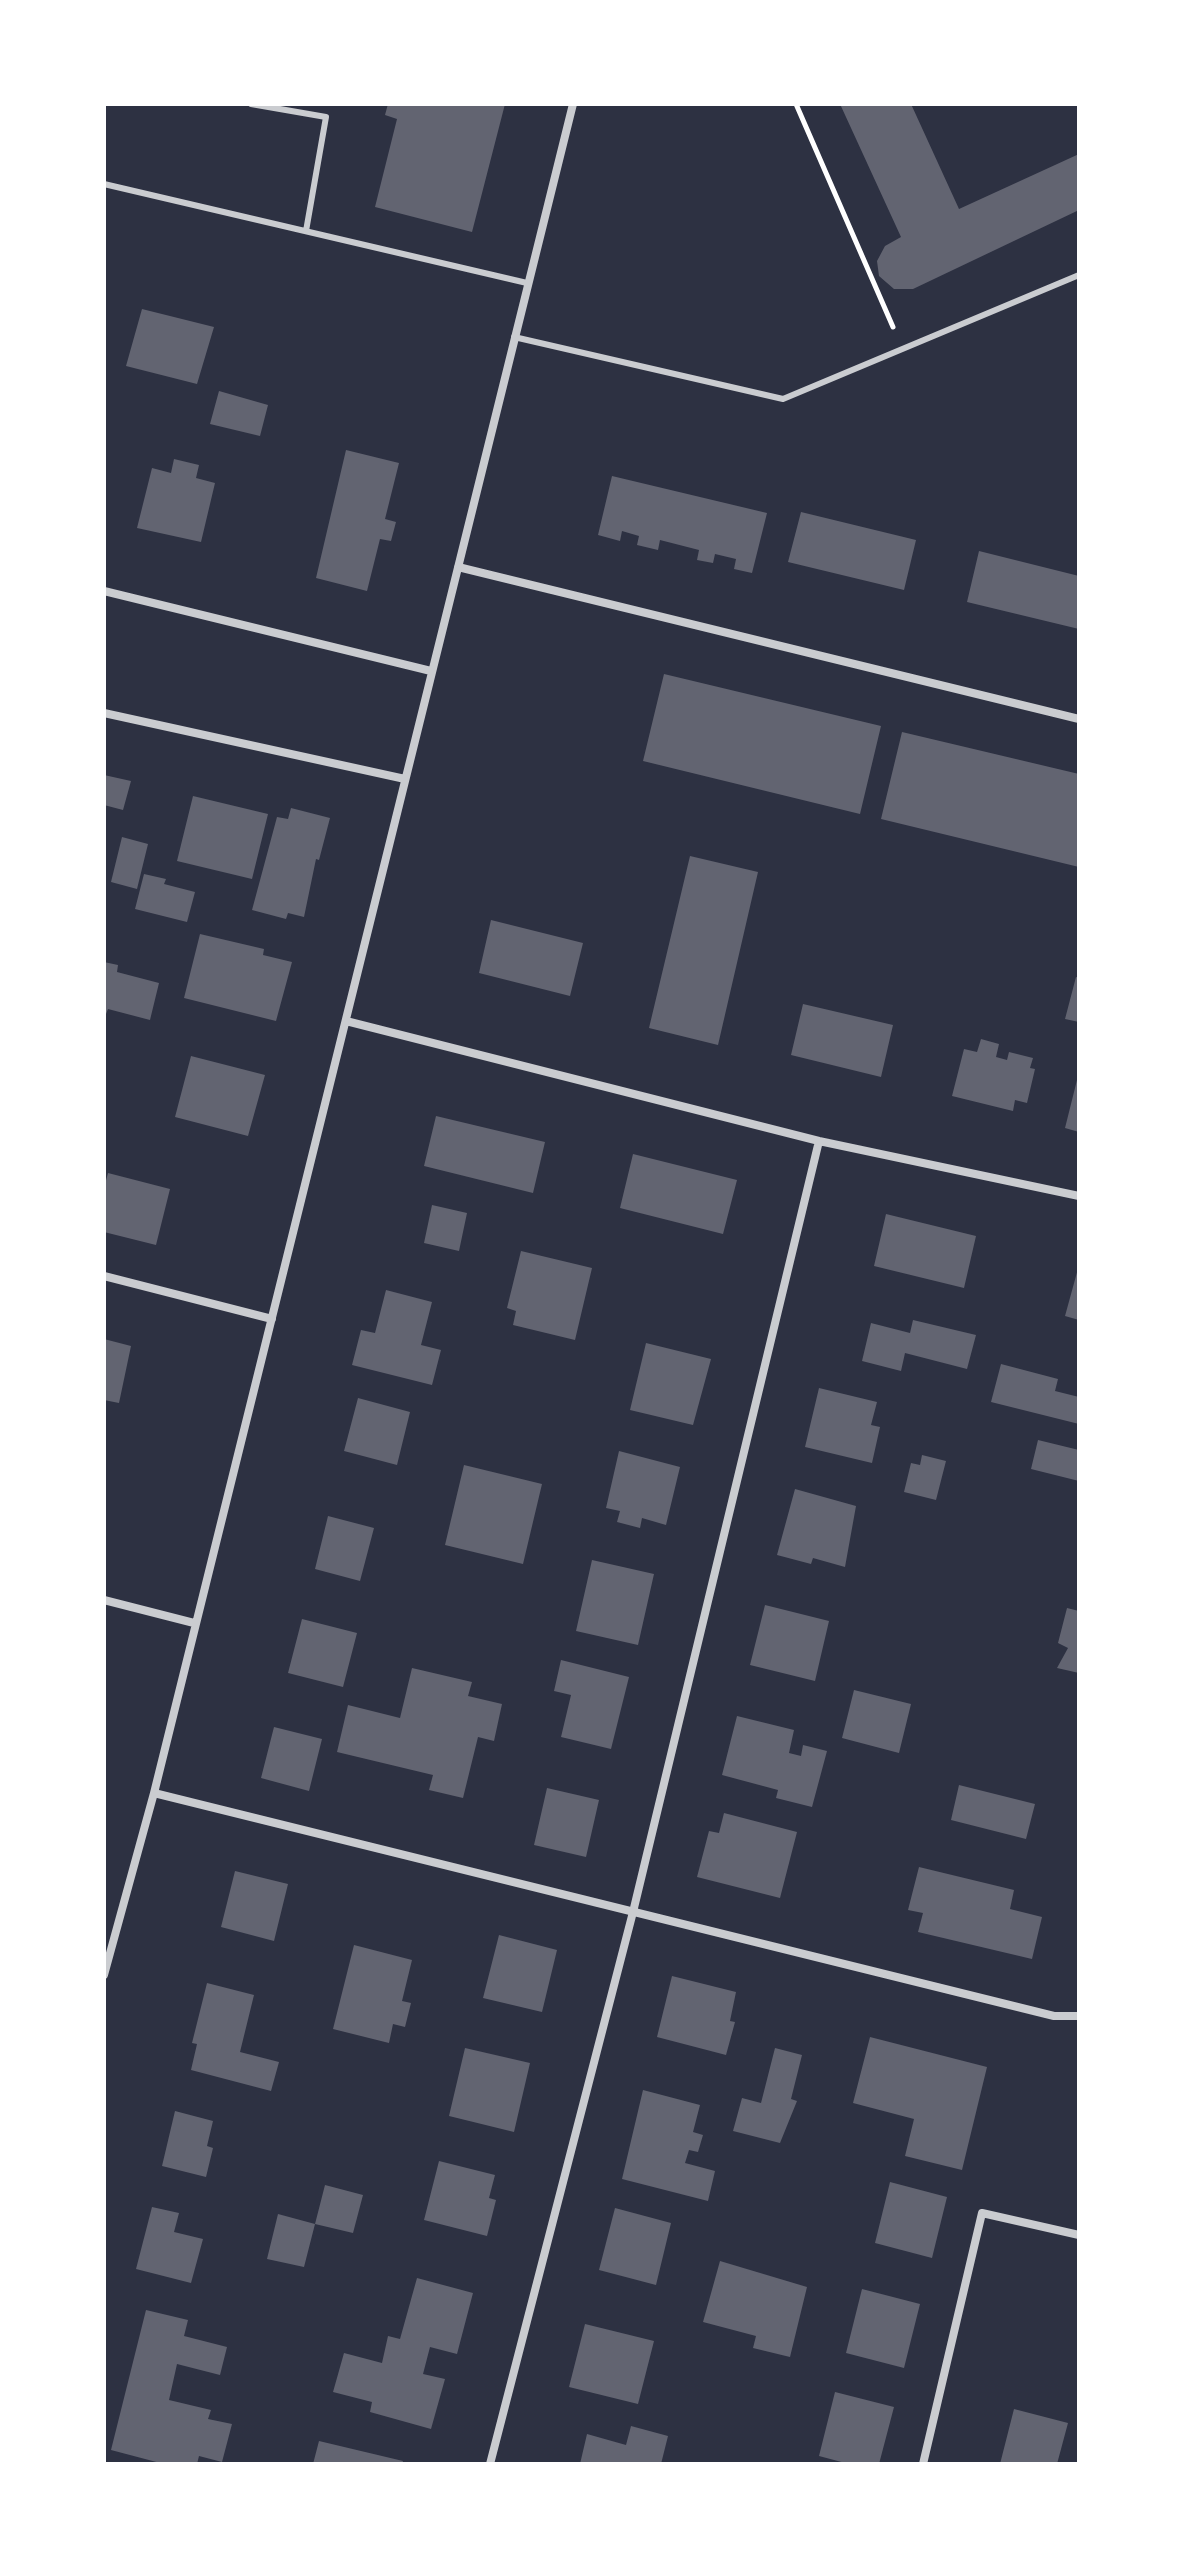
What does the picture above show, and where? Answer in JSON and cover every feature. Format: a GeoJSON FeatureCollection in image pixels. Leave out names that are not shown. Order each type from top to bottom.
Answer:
{"type":"FeatureCollection","features":[{"type":"Feature","properties":{"kind":"street"},"geometry":{"type":"LineString","coordinates":[[104,1975],[154,1793],[573,104]]}},
{"type":"Feature","properties":{"kind":"street"},"geometry":{"type":"LineString","coordinates":[[458,567],[1079,719]]}},
{"type":"Feature","properties":{"kind":"street"},"geometry":{"type":"LineString","coordinates":[[104,591],[431,671]]}},
{"type":"Feature","properties":{"kind":"street"},"geometry":{"type":"LineString","coordinates":[[104,713],[405,779]]}},
{"type":"Feature","properties":{"kind":"street"},"geometry":{"type":"LineString","coordinates":[[346,1021],[819,1141],[1079,1196]]}},
{"type":"Feature","properties":{"kind":"street"},"geometry":{"type":"LineString","coordinates":[[490,2464],[633,1912],[819,1141]]}},
{"type":"Feature","properties":{"kind":"street"},"geometry":{"type":"LineString","coordinates":[[104,1276],[272,1319]]}},
{"type":"Feature","properties":{"kind":"street"},"geometry":{"type":"LineString","coordinates":[[104,1600],[194,1623]]}},
{"type":"Feature","properties":{"kind":"street"},"geometry":{"type":"LineString","coordinates":[[154,1793],[1054,2016],[1079,2016]]}},
{"type":"Feature","properties":{"kind":"street"},"geometry":{"type":"LineString","coordinates":[[923,2464],[982,2213],[1079,2235]]}},
{"type":"Feature","properties":{"kind":"lane"},"geometry":{"type":"LineString","coordinates":[[251,104],[326,117],[306,231]]}},
{"type":"Feature","properties":{"kind":"lane"},"geometry":{"type":"LineString","coordinates":[[104,184],[527,283]]}},
{"type":"Feature","properties":{"kind":"lane"},"geometry":{"type":"LineString","coordinates":[[514,337],[783,399],[904,351],[1079,275]]}},
{"type":"Feature","properties":{"kind":"path"},"geometry":{"type":"LineString","coordinates":[[796,104],[904,351]]}},
{"type":"Feature","properties":{"kind":"building"},"geometry":{"type":"Polygon","coordinates":[[[388,104],[505,104],[472,232],[375,207],[397,119],[385,115],[388,104]]]}},
{"type":"Feature","properties":{"kind":"building"},"geometry":{"type":"Polygon","coordinates":[[[840,104],[911,104],[959,209],[1079,154],[1079,210],[913,289],[894,289],[879,276],[877,261],[885,246],[901,237],[840,104]]]}},
{"type":"Feature","properties":{"kind":"building"},"geometry":{"type":"Polygon","coordinates":[[[142,309],[214,327],[197,384],[126,366],[142,309]]]}},
{"type":"Feature","properties":{"kind":"building"},"geometry":{"type":"Polygon","coordinates":[[[219,391],[268,405],[260,436],[210,424],[219,391]]]}},
{"type":"Feature","properties":{"kind":"building"},"geometry":{"type":"Polygon","coordinates":[[[346,450],[399,463],[385,519],[396,522],[391,541],[380,539],[367,591],[316,578],[346,450]]]}},
{"type":"Feature","properties":{"kind":"building"},"geometry":{"type":"Polygon","coordinates":[[[174,459],[199,465],[196,478],[215,483],[201,542],[137,528],[152,468],[171,473],[174,459]]]}},
{"type":"Feature","properties":{"kind":"building"},"geometry":{"type":"Polygon","coordinates":[[[612,476],[767,513],[752,573],[734,569],[736,559],[715,554],[713,563],[697,560],[699,550],[660,540],[658,550],[637,545],[639,536],[622,531],[620,541],[598,535],[612,476]]]}},
{"type":"Feature","properties":{"kind":"building"},"geometry":{"type":"Polygon","coordinates":[[[801,512],[916,540],[904,590],[788,562],[801,512]]]}},
{"type":"Feature","properties":{"kind":"building"},"geometry":{"type":"Polygon","coordinates":[[[979,551],[1079,576],[1079,629],[967,602],[979,551]]]}},
{"type":"Feature","properties":{"kind":"building"},"geometry":{"type":"Polygon","coordinates":[[[664,674],[881,726],[860,814],[643,761],[664,674]]]}},
{"type":"Feature","properties":{"kind":"building"},"geometry":{"type":"Polygon","coordinates":[[[902,732],[1079,774],[1079,867],[881,819],[902,732]]]}},
{"type":"Feature","properties":{"kind":"building"},"geometry":{"type":"Polygon","coordinates":[[[104,775],[131,781],[123,810],[104,805],[104,775]]]}},
{"type":"Feature","properties":{"kind":"building"},"geometry":{"type":"Polygon","coordinates":[[[193,796],[268,814],[252,879],[177,861],[193,796]]]}},
{"type":"Feature","properties":{"kind":"building"},"geometry":{"type":"Polygon","coordinates":[[[291,808],[330,818],[319,860],[316,859],[304,917],[288,913],[286,919],[252,910],[277,817],[288,819],[291,808]]]}},
{"type":"Feature","properties":{"kind":"building"},"geometry":{"type":"Polygon","coordinates":[[[122,837],[148,844],[137,889],[111,882],[122,837]]]}},
{"type":"Feature","properties":{"kind":"building"},"geometry":{"type":"Polygon","coordinates":[[[690,856],[758,872],[718,1045],[649,1028],[690,856]]]}},
{"type":"Feature","properties":{"kind":"building"},"geometry":{"type":"Polygon","coordinates":[[[144,874],[166,879],[164,884],[195,892],[187,922],[135,909],[144,874]]]}},
{"type":"Feature","properties":{"kind":"building"},"geometry":{"type":"Polygon","coordinates":[[[491,920],[583,943],[570,996],[479,973],[491,920]]]}},
{"type":"Feature","properties":{"kind":"building"},"geometry":{"type":"Polygon","coordinates":[[[200,934],[264,949],[263,955],[292,962],[276,1021],[184,998],[200,934]]]}},
{"type":"Feature","properties":{"kind":"building"},"geometry":{"type":"Polygon","coordinates":[[[104,962],[118,965],[117,972],[159,983],[150,1020],[108,1009],[104,1019],[104,962]]]}},
{"type":"Feature","properties":{"kind":"building"},"geometry":{"type":"Polygon","coordinates":[[[1076,977],[1079,978],[1079,1022],[1065,1019],[1076,977]]]}},
{"type":"Feature","properties":{"kind":"building"},"geometry":{"type":"Polygon","coordinates":[[[803,1004],[893,1025],[881,1077],[791,1055],[803,1004]]]}},
{"type":"Feature","properties":{"kind":"building"},"geometry":{"type":"Polygon","coordinates":[[[981,1039],[999,1044],[996,1057],[1007,1060],[1009,1052],[1033,1058],[1030,1068],[1035,1069],[1027,1103],[1015,1100],[1013,1111],[952,1096],[964,1049],[977,1052],[981,1039]]]}},
{"type":"Feature","properties":{"kind":"building"},"geometry":{"type":"Polygon","coordinates":[[[191,1056],[265,1075],[248,1136],[175,1117],[191,1056]]]}},
{"type":"Feature","properties":{"kind":"building"},"geometry":{"type":"Polygon","coordinates":[[[1079,1076],[1079,1132],[1065,1128],[1079,1076]]]}},
{"type":"Feature","properties":{"kind":"building"},"geometry":{"type":"Polygon","coordinates":[[[436,1116],[545,1142],[533,1193],[424,1166],[436,1116]]]}},
{"type":"Feature","properties":{"kind":"building"},"geometry":{"type":"Polygon","coordinates":[[[633,1154],[737,1180],[723,1234],[620,1208],[633,1154]]]}},
{"type":"Feature","properties":{"kind":"building"},"geometry":{"type":"Polygon","coordinates":[[[108,1173],[170,1189],[156,1245],[104,1232],[104,1188],[108,1173]]]}},
{"type":"Feature","properties":{"kind":"building"},"geometry":{"type":"Polygon","coordinates":[[[432,1205],[467,1213],[459,1251],[424,1243],[432,1205]]]}},
{"type":"Feature","properties":{"kind":"building"},"geometry":{"type":"Polygon","coordinates":[[[886,1214],[976,1236],[964,1288],[874,1266],[886,1214]]]}},
{"type":"Feature","properties":{"kind":"building"},"geometry":{"type":"Polygon","coordinates":[[[521,1251],[592,1268],[575,1340],[513,1325],[516,1311],[507,1308],[521,1251]]]}},
{"type":"Feature","properties":{"kind":"building"},"geometry":{"type":"Polygon","coordinates":[[[1079,1265],[1079,1320],[1065,1316],[1079,1265]]]}},
{"type":"Feature","properties":{"kind":"building"},"geometry":{"type":"Polygon","coordinates":[[[386,1290],[432,1302],[421,1345],[441,1350],[432,1385],[352,1365],[361,1330],[375,1333],[386,1290]]]}},
{"type":"Feature","properties":{"kind":"building"},"geometry":{"type":"Polygon","coordinates":[[[913,1320],[976,1335],[967,1369],[905,1353],[901,1371],[862,1361],[871,1323],[910,1333],[913,1320]]]}},
{"type":"Feature","properties":{"kind":"building"},"geometry":{"type":"Polygon","coordinates":[[[104,1339],[131,1346],[119,1403],[104,1400],[104,1339]]]}},
{"type":"Feature","properties":{"kind":"building"},"geometry":{"type":"Polygon","coordinates":[[[646,1343],[711,1359],[693,1425],[630,1410],[646,1343]]]}},
{"type":"Feature","properties":{"kind":"building"},"geometry":{"type":"Polygon","coordinates":[[[1001,1364],[1058,1379],[1055,1391],[1079,1397],[1079,1424],[991,1402],[1001,1364]]]}},
{"type":"Feature","properties":{"kind":"building"},"geometry":{"type":"Polygon","coordinates":[[[819,1388],[877,1402],[871,1425],[880,1427],[872,1463],[805,1447],[819,1388]]]}},
{"type":"Feature","properties":{"kind":"building"},"geometry":{"type":"Polygon","coordinates":[[[358,1398],[410,1412],[397,1465],[344,1451],[358,1398]]]}},
{"type":"Feature","properties":{"kind":"building"},"geometry":{"type":"Polygon","coordinates":[[[1038,1440],[1079,1450],[1079,1481],[1031,1469],[1038,1440]]]}},
{"type":"Feature","properties":{"kind":"building"},"geometry":{"type":"Polygon","coordinates":[[[619,1451],[680,1467],[666,1525],[642,1518],[640,1528],[617,1522],[620,1511],[606,1508],[619,1451]]]}},
{"type":"Feature","properties":{"kind":"building"},"geometry":{"type":"Polygon","coordinates":[[[922,1455],[946,1461],[936,1500],[904,1492],[911,1463],[920,1465],[922,1455]]]}},
{"type":"Feature","properties":{"kind":"building"},"geometry":{"type":"Polygon","coordinates":[[[464,1465],[542,1484],[523,1564],[445,1545],[464,1465]]]}},
{"type":"Feature","properties":{"kind":"building"},"geometry":{"type":"Polygon","coordinates":[[[795,1489],[856,1506],[845,1567],[813,1558],[811,1564],[777,1555],[795,1489]]]}},
{"type":"Feature","properties":{"kind":"building"},"geometry":{"type":"Polygon","coordinates":[[[328,1516],[374,1528],[360,1581],[315,1569],[328,1516]]]}},
{"type":"Feature","properties":{"kind":"building"},"geometry":{"type":"Polygon","coordinates":[[[592,1560],[654,1574],[638,1645],[576,1631],[592,1560]]]}},
{"type":"Feature","properties":{"kind":"building"},"geometry":{"type":"Polygon","coordinates":[[[765,1605],[829,1621],[815,1681],[750,1665],[765,1605]]]}},
{"type":"Feature","properties":{"kind":"building"},"geometry":{"type":"Polygon","coordinates":[[[1067,1608],[1079,1611],[1079,1673],[1057,1668],[1068,1648],[1058,1643],[1067,1608]]]}},
{"type":"Feature","properties":{"kind":"building"},"geometry":{"type":"Polygon","coordinates":[[[302,1619],[357,1633],[343,1687],[288,1673],[302,1619]]]}},
{"type":"Feature","properties":{"kind":"building"},"geometry":{"type":"Polygon","coordinates":[[[561,1660],[629,1677],[611,1749],[561,1737],[571,1695],[554,1691],[561,1660]]]}},
{"type":"Feature","properties":{"kind":"building"},"geometry":{"type":"Polygon","coordinates":[[[412,1668],[472,1682],[468,1696],[502,1704],[494,1741],[478,1737],[463,1798],[429,1790],[433,1775],[337,1752],[348,1705],[400,1718],[412,1668]]]}},
{"type":"Feature","properties":{"kind":"building"},"geometry":{"type":"Polygon","coordinates":[[[854,1690],[911,1704],[899,1753],[842,1738],[854,1690]]]}},
{"type":"Feature","properties":{"kind":"building"},"geometry":{"type":"Polygon","coordinates":[[[737,1716],[794,1730],[789,1753],[801,1756],[803,1745],[827,1751],[812,1807],[776,1798],[778,1790],[722,1775],[737,1716]]]}},
{"type":"Feature","properties":{"kind":"building"},"geometry":{"type":"Polygon","coordinates":[[[274,1727],[322,1739],[309,1791],[261,1778],[274,1727]]]}},
{"type":"Feature","properties":{"kind":"building"},"geometry":{"type":"Polygon","coordinates":[[[959,1785],[1035,1804],[1026,1839],[951,1820],[959,1785]]]}},
{"type":"Feature","properties":{"kind":"building"},"geometry":{"type":"Polygon","coordinates":[[[547,1788],[599,1800],[586,1857],[534,1845],[547,1788]]]}},
{"type":"Feature","properties":{"kind":"building"},"geometry":{"type":"Polygon","coordinates":[[[724,1813],[797,1832],[780,1898],[697,1877],[709,1831],[719,1833],[724,1813]]]}},
{"type":"Feature","properties":{"kind":"building"},"geometry":{"type":"Polygon","coordinates":[[[919,1867],[1014,1890],[1010,1909],[1042,1917],[1032,1959],[918,1932],[923,1913],[908,1910],[919,1867]]]}},
{"type":"Feature","properties":{"kind":"building"},"geometry":{"type":"Polygon","coordinates":[[[235,1871],[288,1884],[274,1941],[221,1927],[235,1871]]]}},
{"type":"Feature","properties":{"kind":"building"},"geometry":{"type":"Polygon","coordinates":[[[499,1935],[557,1950],[542,2012],[483,1998],[499,1935]]]}},
{"type":"Feature","properties":{"kind":"building"},"geometry":{"type":"Polygon","coordinates":[[[354,1945],[412,1960],[402,2001],[411,2003],[405,2027],[393,2024],[389,2043],[333,2029],[354,1945]]]}},
{"type":"Feature","properties":{"kind":"building"},"geometry":{"type":"Polygon","coordinates":[[[672,1976],[736,1992],[730,2021],[735,2022],[726,2055],[657,2037],[672,1976]]]}},
{"type":"Feature","properties":{"kind":"building"},"geometry":{"type":"Polygon","coordinates":[[[207,1983],[254,1995],[240,2052],[279,2062],[271,2091],[191,2070],[197,2044],[192,2043],[207,1983]]]}},
{"type":"Feature","properties":{"kind":"building"},"geometry":{"type":"Polygon","coordinates":[[[870,2037],[987,2067],[962,2170],[905,2156],[914,2119],[853,2103],[870,2037]]]}},
{"type":"Feature","properties":{"kind":"building"},"geometry":{"type":"Polygon","coordinates":[[[465,2048],[530,2063],[514,2132],[449,2116],[465,2048]]]}},
{"type":"Feature","properties":{"kind":"building"},"geometry":{"type":"Polygon","coordinates":[[[775,2048],[802,2055],[791,2099],[797,2101],[780,2143],[733,2131],[742,2098],[761,2103],[775,2048]]]}},
{"type":"Feature","properties":{"kind":"building"},"geometry":{"type":"Polygon","coordinates":[[[643,2090],[700,2105],[693,2132],[703,2135],[698,2152],[689,2150],[685,2163],[715,2171],[708,2201],[622,2179],[643,2090]]]}},
{"type":"Feature","properties":{"kind":"building"},"geometry":{"type":"Polygon","coordinates":[[[175,2111],[213,2121],[207,2146],[213,2148],[206,2177],[162,2166],[175,2111]]]}},
{"type":"Feature","properties":{"kind":"building"},"geometry":{"type":"Polygon","coordinates":[[[439,2161],[495,2175],[489,2198],[496,2200],[487,2236],[424,2220],[439,2161]]]}},
{"type":"Feature","properties":{"kind":"building"},"geometry":{"type":"Polygon","coordinates":[[[890,2182],[947,2197],[932,2258],[875,2243],[890,2182]]]}},
{"type":"Feature","properties":{"kind":"building"},"geometry":{"type":"Polygon","coordinates":[[[325,2185],[363,2195],[353,2233],[315,2224],[325,2185]]]}},
{"type":"Feature","properties":{"kind":"building"},"geometry":{"type":"Polygon","coordinates":[[[152,2207],[179,2213],[174,2232],[203,2239],[191,2283],[136,2269],[152,2207]]]}},
{"type":"Feature","properties":{"kind":"building"},"geometry":{"type":"Polygon","coordinates":[[[615,2208],[671,2223],[656,2285],[599,2270],[615,2208]]]}},
{"type":"Feature","properties":{"kind":"building"},"geometry":{"type":"Polygon","coordinates":[[[278,2214],[315,2224],[304,2267],[267,2259],[278,2214]]]}},
{"type":"Feature","properties":{"kind":"building"},"geometry":{"type":"Polygon","coordinates":[[[720,2261],[807,2287],[790,2357],[753,2348],[756,2336],[703,2322],[720,2261]]]}},
{"type":"Feature","properties":{"kind":"building"},"geometry":{"type":"Polygon","coordinates":[[[417,2278],[473,2293],[457,2354],[430,2347],[423,2374],[445,2379],[431,2429],[370,2412],[372,2402],[333,2392],[344,2353],[382,2363],[388,2336],[400,2339],[417,2278]]]}},
{"type":"Feature","properties":{"kind":"building"},"geometry":{"type":"Polygon","coordinates":[[[862,2289],[920,2304],[904,2368],[846,2353],[862,2289]]]}},
{"type":"Feature","properties":{"kind":"building"},"geometry":{"type":"Polygon","coordinates":[[[146,2310],[188,2320],[184,2336],[227,2347],[220,2375],[177,2364],[169,2400],[211,2410],[208,2419],[232,2424],[222,2462],[199,2456],[197,2464],[164,2464],[111,2450],[146,2310]]]}},
{"type":"Feature","properties":{"kind":"building"},"geometry":{"type":"Polygon","coordinates":[[[585,2324],[654,2341],[638,2404],[569,2387],[585,2324]]]}},
{"type":"Feature","properties":{"kind":"building"},"geometry":{"type":"Polygon","coordinates":[[[835,2392],[894,2407],[879,2464],[849,2464],[819,2456],[835,2392]]]}},
{"type":"Feature","properties":{"kind":"building"},"geometry":{"type":"Polygon","coordinates":[[[1014,2409],[1068,2423],[1057,2464],[1000,2464],[1014,2409]]]}},
{"type":"Feature","properties":{"kind":"building"},"geometry":{"type":"Polygon","coordinates":[[[631,2426],[668,2436],[661,2464],[580,2464],[587,2434],[626,2445],[631,2426]]]}},
{"type":"Feature","properties":{"kind":"building"},"geometry":{"type":"Polygon","coordinates":[[[319,2441],[403,2461],[402,2464],[313,2464],[319,2441]]]}}]}
